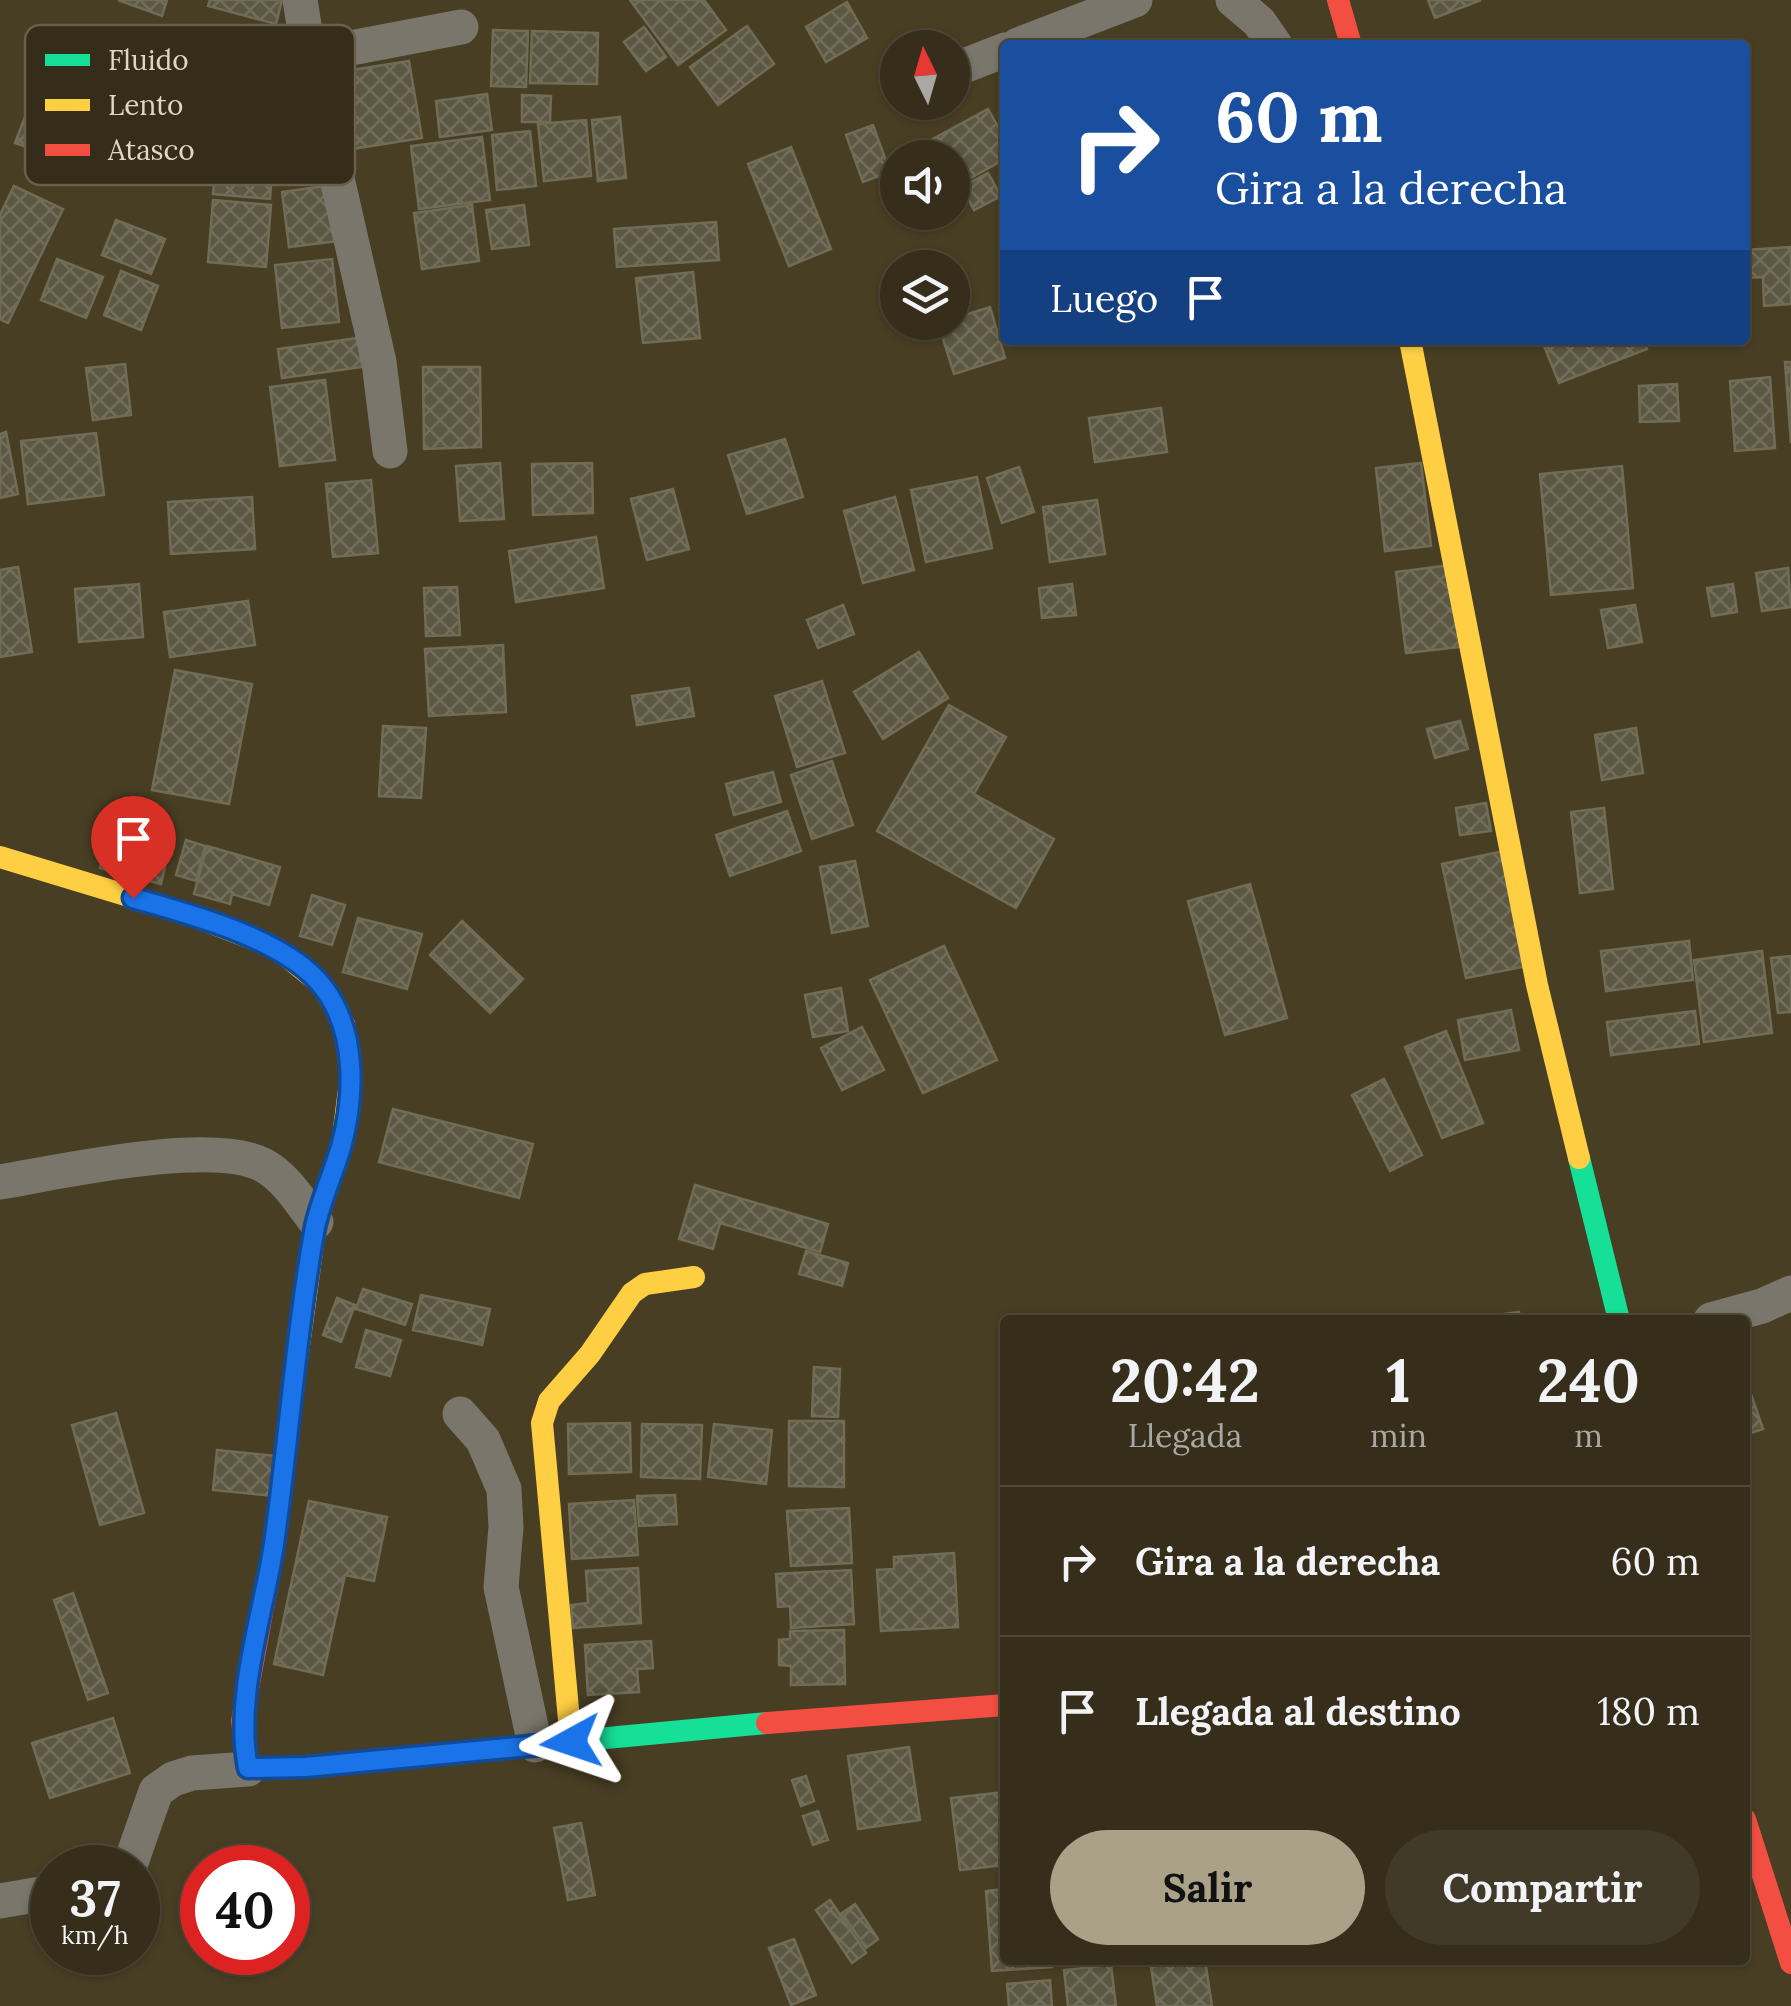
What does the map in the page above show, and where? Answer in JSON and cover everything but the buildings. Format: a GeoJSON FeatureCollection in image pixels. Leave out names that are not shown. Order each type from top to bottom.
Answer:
{"type":"FeatureCollection","features":[{"type":"Feature","properties":{"kind":"street"},"geometry":{"type":"LineString","coordinates":[[300,0],[304,25]]}},
{"type":"Feature","properties":{"kind":"street"},"geometry":{"type":"LineString","coordinates":[[1031,40],[1135,0]]}},
{"type":"Feature","properties":{"kind":"street"},"geometry":{"type":"LineString","coordinates":[[1234,0],[1259,22],[1272,40]]}},
{"type":"Feature","properties":{"kind":"street"},"geometry":{"type":"LineString","coordinates":[[355,47],[461,27]]}},
{"type":"Feature","properties":{"kind":"street"},"geometry":{"type":"LineString","coordinates":[[970,64],[1000,52]]}},
{"type":"Feature","properties":{"kind":"street"},"geometry":{"type":"LineString","coordinates":[[338,185],[380,362],[390,450]]}},
{"type":"Feature","properties":{"kind":"street"},"geometry":{"type":"LineString","coordinates":[[1411,345],[1537,985],[1618,1315]]}},
{"type":"Feature","properties":{"kind":"street"},"geometry":{"type":"LineString","coordinates":[[0,856],[188,914],[276,948],[322,985],[344,1024],[351,1074],[342,1144],[316,1222],[286,1463],[242,1721],[248,1768]]}},
{"type":"Feature","properties":{"kind":"street"},"geometry":{"type":"LineString","coordinates":[[0,1182],[179,1155],[236,1157],[263,1165],[316,1222]]}},
{"type":"Feature","properties":{"kind":"street"},"geometry":{"type":"LineString","coordinates":[[571,1742],[542,1423],[550,1401],[590,1354],[632,1292],[645,1284],[694,1277]]}},
{"type":"Feature","properties":{"kind":"street"},"geometry":{"type":"LineString","coordinates":[[1729,1315],[1791,1293]]}},
{"type":"Feature","properties":{"kind":"street"},"geometry":{"type":"LineString","coordinates":[[460,1414],[483,1440],[504,1489],[506,1527],[501,1587],[536,1745]]}},
{"type":"Feature","properties":{"kind":"street"},"geometry":{"type":"LineString","coordinates":[[138,1845],[156,1790],[192,1773],[306,1767],[1000,1705]]}},
{"type":"Feature","properties":{"kind":"street"},"geometry":{"type":"LineString","coordinates":[[1750,1834],[1791,1964]]}},
{"type":"Feature","properties":{"kind":"street"},"geometry":{"type":"LineString","coordinates":[[0,1901],[30,1896]]}},
{"type":"Feature","properties":{"kind":"traffic: fast"},"geometry":{"type":"LineString","coordinates":[[1579,1158],[1618,1315]]}},
{"type":"Feature","properties":{"kind":"traffic: fast"},"geometry":{"type":"LineString","coordinates":[[285,1768],[767,1723]]}},
{"type":"Feature","properties":{"kind":"traffic: slow"},"geometry":{"type":"LineString","coordinates":[[1411,345],[1537,985],[1579,1158]]}},
{"type":"Feature","properties":{"kind":"traffic: slow"},"geometry":{"type":"LineString","coordinates":[[0,857],[188,914],[276,948],[322,985],[344,1024],[351,1074],[342,1144],[316,1222],[298,1353]]}},
{"type":"Feature","properties":{"kind":"traffic: slow"},"geometry":{"type":"LineString","coordinates":[[571,1742],[542,1423],[549,1401],[590,1354],[632,1293],[645,1284],[694,1277]]}},
{"type":"Feature","properties":{"kind":"traffic: jam"},"geometry":{"type":"LineString","coordinates":[[1338,0],[1350,40]]}},
{"type":"Feature","properties":{"kind":"traffic: jam"},"geometry":{"type":"LineString","coordinates":[[285,1768],[248,1769],[242,1721],[269,1576],[298,1353]]}},
{"type":"Feature","properties":{"kind":"traffic: jam"},"geometry":{"type":"LineString","coordinates":[[767,1723],[1000,1705]]}},
{"type":"Feature","properties":{"kind":"traffic: jam"},"geometry":{"type":"LineString","coordinates":[[1750,1835],[1791,1963]]}},
{"type":"Feature","properties":{"kind":"route"},"geometry":{"type":"LineString","coordinates":[[133,898],[188,914],[276,948],[322,985],[344,1024],[348,1049],[351,1074],[342,1144],[316,1222],[274,1543],[242,1721],[248,1768],[306,1767],[571,1742]]}}]}
